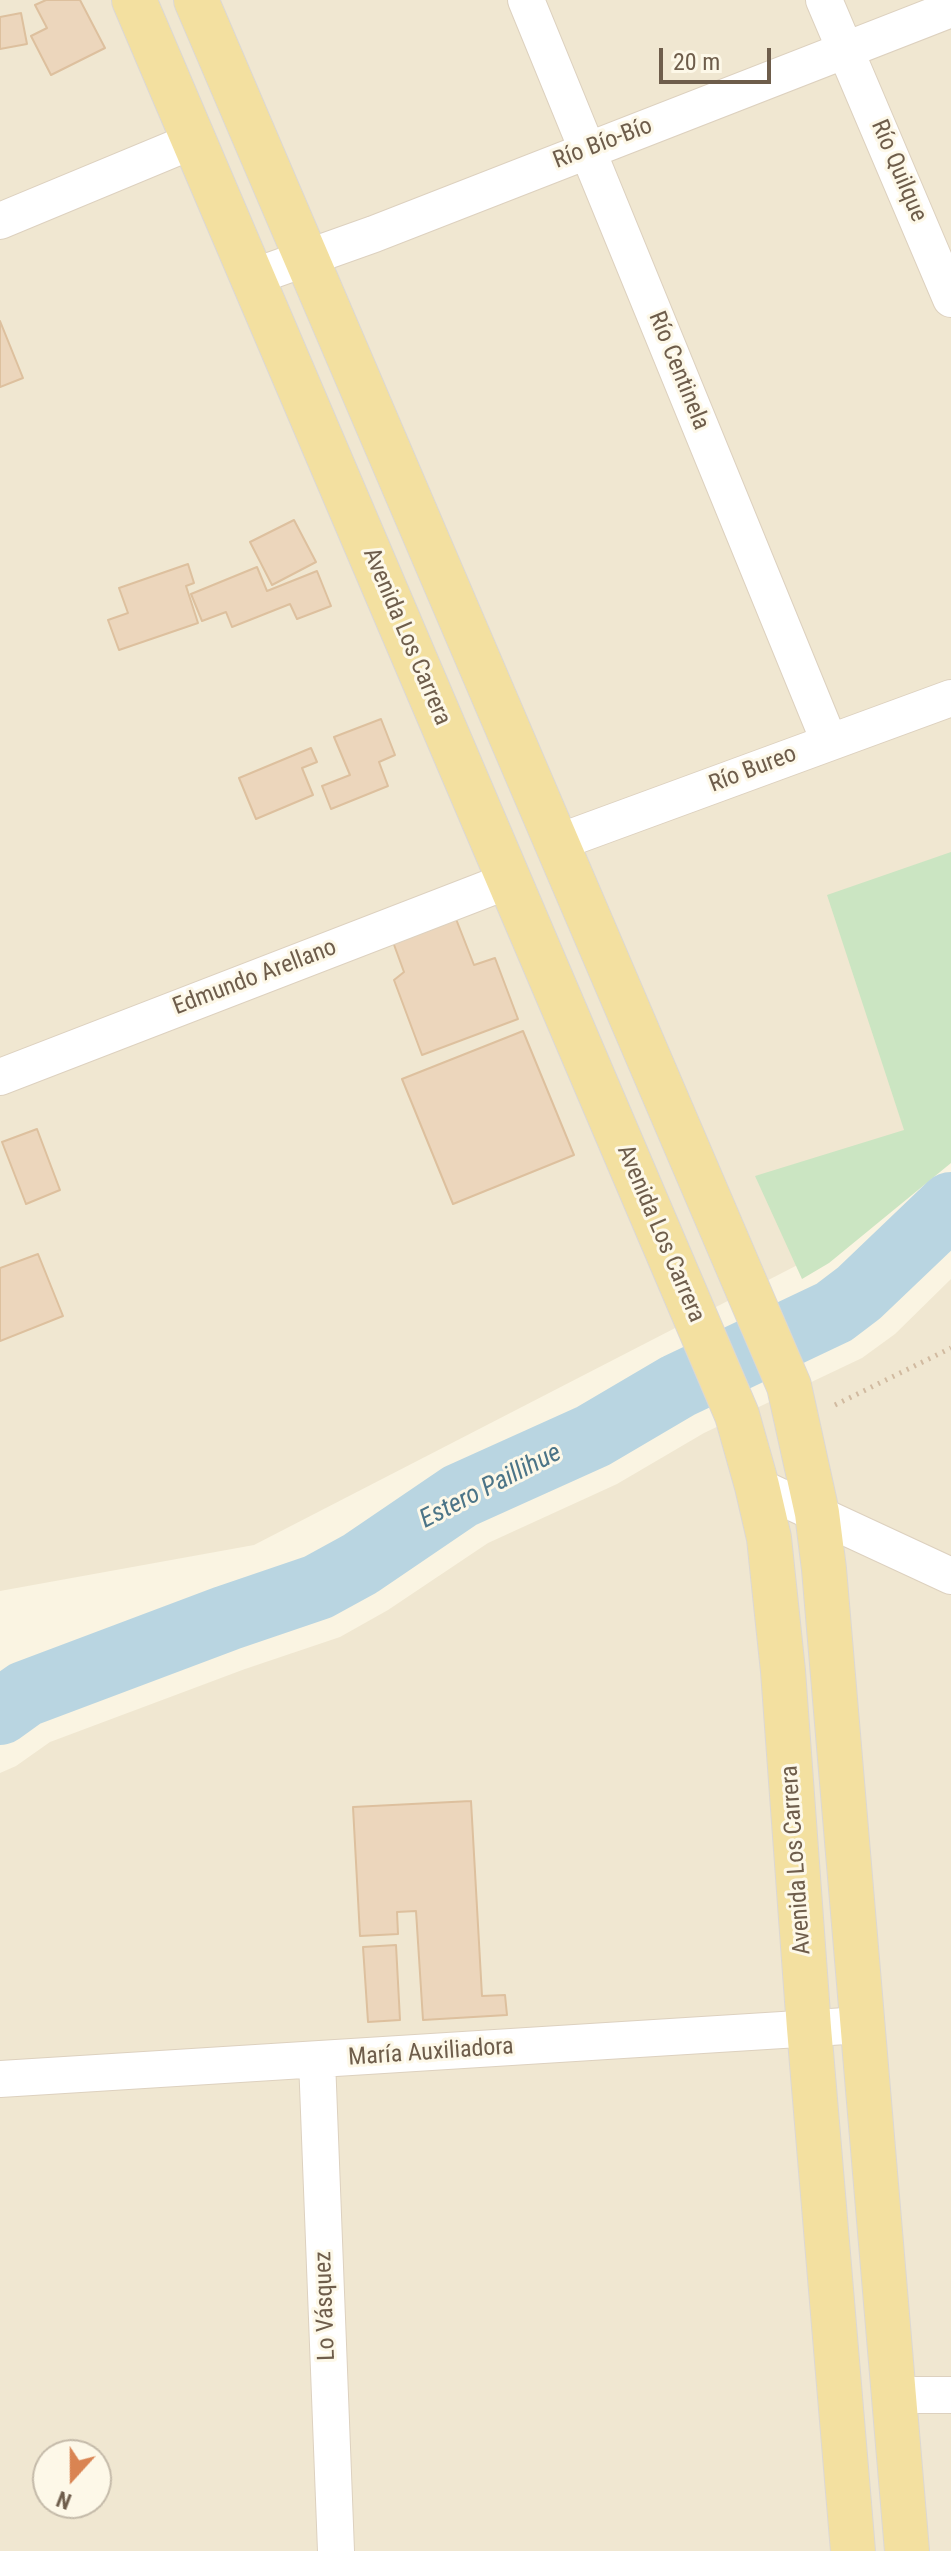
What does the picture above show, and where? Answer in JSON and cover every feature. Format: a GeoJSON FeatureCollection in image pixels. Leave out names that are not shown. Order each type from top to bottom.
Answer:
{"type":"FeatureCollection","features":[{"type":"Feature","properties":{"kind":"main road","name":"Avenida Los Carrera"},"geometry":{"type":"LineString","coordinates":[[134,0],[737,1415],[769,1538],[783,1671],[853,2551]]}},
{"type":"Feature","properties":{"kind":"main road","name":"Avenida Los Carrera"},"geometry":{"type":"LineString","coordinates":[[196,0],[794,1405],[817,1513],[824,1569],[907,2551]]}},
{"type":"Feature","properties":{"kind":"street","name":"Río Centinela"},"geometry":{"type":"LineString","coordinates":[[526,0],[829,741]]}},
{"type":"Feature","properties":{"kind":"street","name":"Río Quilque"},"geometry":{"type":"LineString","coordinates":[[824,0],[948,283]]}},
{"type":"Feature","properties":{"kind":"street","name":"Río Bío-Bío"},"geometry":{"type":"LineString","coordinates":[[253,277],[307,259],[951,9]]}},
{"type":"Feature","properties":{"kind":"street"},"geometry":{"type":"LineString","coordinates":[[0,221],[195,140]]}},
{"type":"Feature","properties":{"kind":"street","name":"Río Bureo"},"geometry":{"type":"LineString","coordinates":[[556,843],[951,698]]}},
{"type":"Feature","properties":{"kind":"street","name":"Edmundo Arellano"},"geometry":{"type":"LineString","coordinates":[[0,1077],[510,880]]}},
{"type":"Feature","properties":{"kind":"street"},"geometry":{"type":"LineString","coordinates":[[757,1486],[951,1576]]}},
{"type":"Feature","properties":{"kind":"street","name":"María Auxiliadora"},"geometry":{"type":"LineString","coordinates":[[0,2079],[862,2025]]}},
{"type":"Feature","properties":{"kind":"street","name":"Lo Vásquez"},"geometry":{"type":"LineString","coordinates":[[317,2060],[336,2551]]}},
{"type":"Feature","properties":{"kind":"street"},"geometry":{"type":"LineString","coordinates":[[894,2395],[951,2395]]}},
{"type":"Feature","properties":{"kind":"path"},"geometry":{"type":"LineString","coordinates":[[794,1405],[951,1348]]}},
{"type":"Feature","properties":{"kind":"shaded area"},"geometry":{"type":"Polygon","coordinates":[[[0,0],[951,0],[951,1144],[813,1257],[254,1545],[0,1591],[0,0]]]}},
{"type":"Feature","properties":{"kind":"shaded area"},"geometry":{"type":"Polygon","coordinates":[[[951,1279],[951,2551],[0,2551],[0,1773],[16,1766],[50,1742],[340,1637],[388,1610],[488,1543],[617,1484],[704,1433],[862,1358],[895,1334],[951,1279]]]}},
{"type":"Feature","properties":{"kind":"green space"},"geometry":{"type":"Polygon","coordinates":[[[951,852],[951,1163],[829,1263],[802,1279],[755,1176],[904,1130],[827,895],[951,852]]]}},
{"type":"Feature","properties":{"kind":"building"},"geometry":{"type":"Polygon","coordinates":[[[46,0],[80,0],[105,48],[51,75],[31,36],[47,28],[35,5],[46,0]]]}},
{"type":"Feature","properties":{"kind":"building"},"geometry":{"type":"Polygon","coordinates":[[[21,13],[27,44],[0,49],[0,17],[21,13]]]}},
{"type":"Feature","properties":{"kind":"building"},"geometry":{"type":"Polygon","coordinates":[[[0,321],[23,378],[0,387],[0,321]]]}},
{"type":"Feature","properties":{"kind":"building"},"geometry":{"type":"Polygon","coordinates":[[[294,520],[316,562],[272,585],[250,542],[294,520]]]}},
{"type":"Feature","properties":{"kind":"building"},"geometry":{"type":"Polygon","coordinates":[[[188,564],[194,583],[186,586],[198,623],[119,650],[108,620],[128,613],[119,588],[188,564]]]}},
{"type":"Feature","properties":{"kind":"building"},"geometry":{"type":"Polygon","coordinates":[[[257,567],[267,591],[317,571],[331,606],[297,619],[290,604],[232,627],[226,612],[202,621],[191,594],[257,567]]]}},
{"type":"Feature","properties":{"kind":"building"},"geometry":{"type":"Polygon","coordinates":[[[381,719],[395,755],[379,762],[388,786],[331,809],[322,786],[350,775],[334,737],[381,719]]]}},
{"type":"Feature","properties":{"kind":"building"},"geometry":{"type":"Polygon","coordinates":[[[311,748],[317,762],[302,768],[313,795],[256,819],[239,778],[311,748]]]}},
{"type":"Feature","properties":{"kind":"building"},"geometry":{"type":"Polygon","coordinates":[[[456,919],[474,965],[495,958],[518,1019],[422,1055],[394,980],[404,972],[393,942],[456,919]]]}},
{"type":"Feature","properties":{"kind":"building"},"geometry":{"type":"Polygon","coordinates":[[[523,1031],[574,1155],[453,1204],[402,1079],[523,1031]]]}},
{"type":"Feature","properties":{"kind":"building"},"geometry":{"type":"Polygon","coordinates":[[[37,1129],[60,1190],[26,1204],[2,1142],[37,1129]]]}},
{"type":"Feature","properties":{"kind":"building"},"geometry":{"type":"Polygon","coordinates":[[[38,1254],[63,1316],[0,1341],[0,1268],[38,1254]]]}},
{"type":"Feature","properties":{"kind":"building"},"geometry":{"type":"Polygon","coordinates":[[[471,1801],[482,1996],[505,1995],[507,2015],[423,2020],[416,1911],[397,1912],[398,1934],[360,1936],[353,1807],[471,1801]]]}},
{"type":"Feature","properties":{"kind":"building"},"geometry":{"type":"Polygon","coordinates":[[[396,1945],[400,2020],[368,2022],[363,1947],[396,1945]]]}},
{"type":"Feature","properties":{"kind":"waterway","name":"Estero Paillihue"},"geometry":{"type":"LineString","coordinates":[[0,1712],[25,1694],[318,1587],[360,1564],[460,1496],[593,1436],[678,1386],[834,1312],[859,1293],[951,1205]]}}]}
